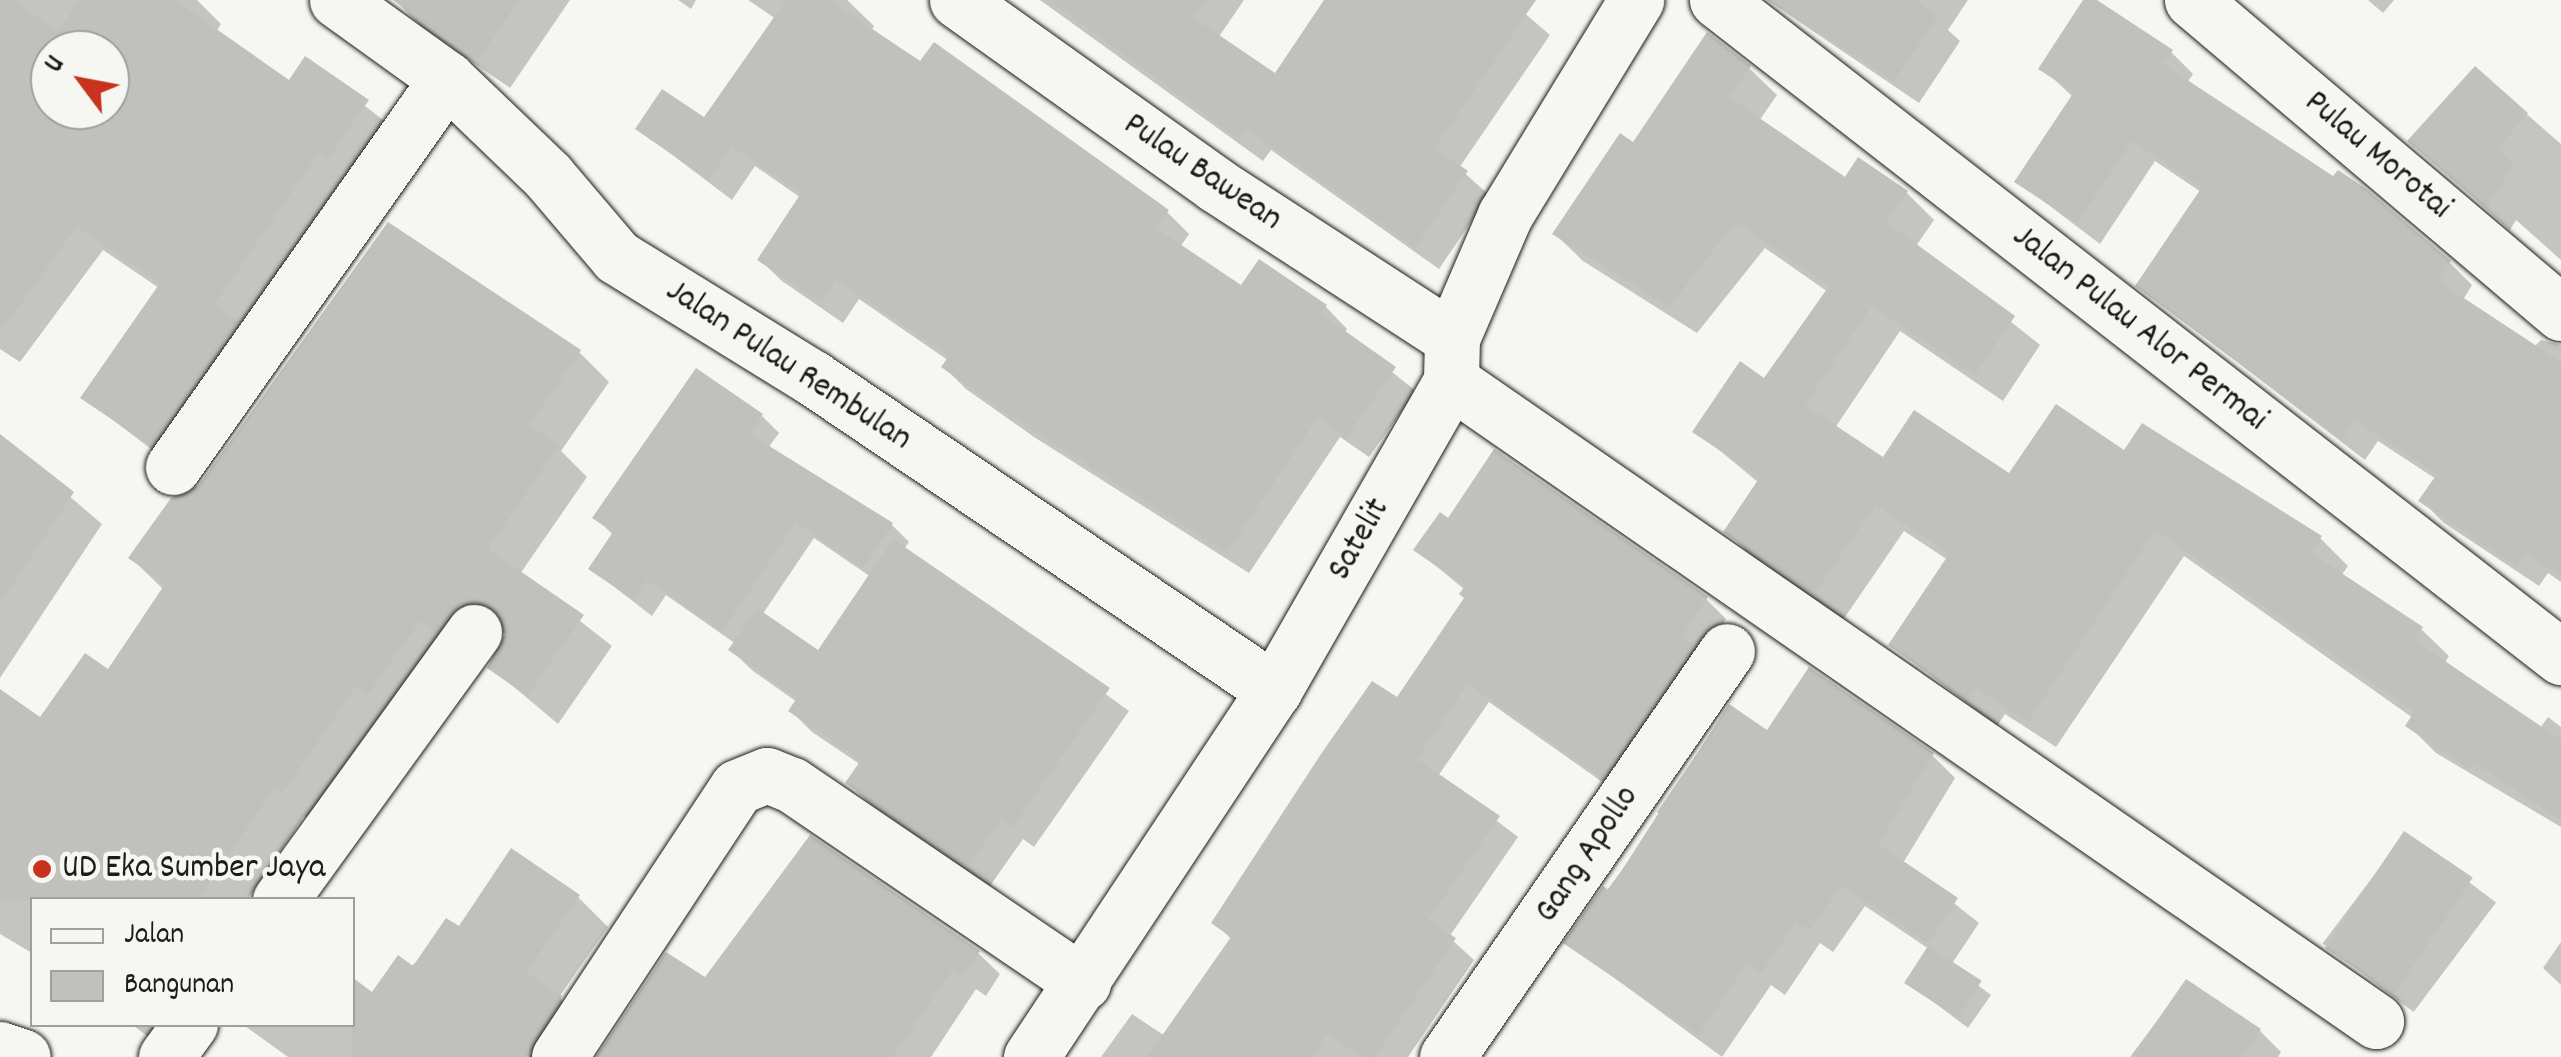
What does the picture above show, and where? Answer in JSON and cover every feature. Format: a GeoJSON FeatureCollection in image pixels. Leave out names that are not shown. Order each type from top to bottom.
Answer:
{"type":"FeatureCollection","features":[{"type":"Feature","properties":{"kind":"street","name":"Jalan Pulau Rembulan"},"geometry":{"type":"LineString","coordinates":[[337,0],[447,80],[548,176],[618,257],[813,378],[1274,690]]}},
{"type":"Feature","properties":{"kind":"street","name":"Pulau Bawean"},"geometry":{"type":"LineString","coordinates":[[958,0],[1452,360],[2376,1021]]}},
{"type":"Feature","properties":{"kind":"street","name":"Jalan Pulau Alor Permai"},"geometry":{"type":"LineString","coordinates":[[1717,0],[2561,658]]}},
{"type":"Feature","properties":{"kind":"street","name":"Pulau Morotai"},"geometry":{"type":"LineString","coordinates":[[2192,0],[2561,313]]}},
{"type":"Feature","properties":{"kind":"street","name":"Satelit"},"geometry":{"type":"LineString","coordinates":[[1031,1057],[1274,690],[1452,360],[1505,215],[1626,4]]}},
{"type":"Feature","properties":{"kind":"street"},"geometry":{"type":"LineString","coordinates":[[173,467],[447,80]]}},
{"type":"Feature","properties":{"kind":"street"},"geometry":{"type":"LineString","coordinates":[[282,897],[474,632]]}},
{"type":"Feature","properties":{"kind":"street","name":"Gang Apollo"},"geometry":{"type":"LineString","coordinates":[[1447,1057],[1727,651]]}},
{"type":"Feature","properties":{"kind":"street"},"geometry":{"type":"LineString","coordinates":[[559,1057],[737,787],[766,775],[792,785],[1083,983]]}},
{"type":"Feature","properties":{"kind":"street"},"geometry":{"type":"LineString","coordinates":[[166,1057],[188,1027]]}},
{"type":"Feature","properties":{"kind":"street"},"geometry":{"type":"LineString","coordinates":[[0,1048],[23,1057]]}},
{"type":"Feature","properties":{"kind":"building"},"geometry":{"type":"Polygon","coordinates":[[[0,0],[13,0],[57,30],[30,30],[30,130],[130,130],[130,30],[59,30],[79,0],[175,0],[289,80],[305,56],[369,100],[327,160],[318,154],[214,305],[238,321],[150,445],[80,398],[160,283],[77,227],[0,332],[0,0]]]}},
{"type":"Feature","properties":{"kind":"building"},"geometry":{"type":"Polygon","coordinates":[[[393,0],[519,0],[479,59],[393,0]]]}},
{"type":"Feature","properties":{"kind":"building"},"geometry":{"type":"Polygon","coordinates":[[[786,0],[829,0],[920,61],[934,42],[1169,210],[1156,228],[1241,285],[1259,259],[1327,305],[1321,314],[1396,367],[1346,438],[1318,417],[1227,553],[1010,416],[941,367],[949,356],[836,279],[821,303],[757,260],[801,193],[732,146],[709,180],[635,129],[662,89],[704,117],[786,0]]]}},
{"type":"Feature","properties":{"kind":"building"},"geometry":{"type":"Polygon","coordinates":[[[1049,0],[1206,0],[1194,18],[1275,73],[1324,0],[1536,0],[1435,148],[1468,171],[1415,248],[1247,129],[1240,140],[1049,0]]]}},
{"type":"Feature","properties":{"kind":"building"},"geometry":{"type":"Polygon","coordinates":[[[1768,0],[1915,0],[1938,16],[1894,81],[1768,0]]]}},
{"type":"Feature","properties":{"kind":"building"},"geometry":{"type":"Polygon","coordinates":[[[2083,0],[2097,0],[2173,50],[2163,64],[2333,176],[2338,170],[2365,188],[2451,261],[2438,281],[2561,362],[2561,577],[2525,553],[2516,566],[2418,501],[2437,474],[2355,420],[2342,440],[2135,286],[2202,187],[2132,141],[2077,223],[2014,182],[2074,92],[2038,69],[2083,0]]]}},
{"type":"Feature","properties":{"kind":"building"},"geometry":{"type":"Polygon","coordinates":[[[1707,32],[1751,66],[1729,97],[1845,177],[1858,157],[1908,191],[1886,222],[2015,316],[1975,375],[1872,306],[1805,405],[1883,457],[1914,410],[2009,473],[2056,404],[2124,450],[2142,423],[2322,536],[2311,553],[2423,627],[2414,640],[2561,740],[2561,821],[2474,762],[2469,769],[2405,726],[2414,712],[2155,530],[2028,722],[1977,688],[1968,701],[1888,645],[1949,554],[1876,505],[1814,594],[1723,532],[1760,477],[1692,432],[1740,361],[1764,378],[1829,286],[1736,222],[1669,307],[1552,234],[1620,133],[1633,142],[1707,32]]]}},
{"type":"Feature","properties":{"kind":"building"},"geometry":{"type":"Polygon","coordinates":[[[2475,66],[2528,113],[2497,149],[2514,165],[2486,208],[2407,141],[2475,66]]]}},
{"type":"Feature","properties":{"kind":"building"},"geometry":{"type":"Polygon","coordinates":[[[388,222],[581,350],[530,425],[559,445],[488,549],[584,615],[527,696],[487,668],[505,634],[491,606],[460,604],[436,632],[420,621],[368,694],[356,686],[282,794],[274,788],[200,897],[0,900],[0,689],[40,717],[85,653],[108,669],[165,584],[128,558],[171,498],[199,485],[388,222]]]}},
{"type":"Feature","properties":{"kind":"building"},"geometry":{"type":"Polygon","coordinates":[[[696,368],[763,414],[750,434],[893,523],[863,568],[796,523],[722,631],[647,580],[634,600],[588,569],[613,532],[592,518],[696,368]]]}},
{"type":"Feature","properties":{"kind":"building"},"geometry":{"type":"Polygon","coordinates":[[[0,434],[74,492],[0,604],[0,434]]]}},
{"type":"Feature","properties":{"kind":"building"},"geometry":{"type":"Polygon","coordinates":[[[1494,449],[1708,597],[1681,637],[1693,645],[1602,778],[1468,684],[1417,759],[1500,816],[1428,920],[1456,938],[1375,1057],[1362,1057],[1328,1034],[1312,1057],[1147,1057],[1231,937],[1211,923],[1321,754],[1372,681],[1397,697],[1464,598],[1459,594],[1465,586],[1413,550],[1440,512],[1448,518],[1494,449]]]}},
{"type":"Feature","properties":{"kind":"building"},"geometry":{"type":"Polygon","coordinates":[[[893,539],[1110,688],[1012,828],[1001,820],[968,867],[845,783],[861,760],[788,711],[797,698],[728,650],[757,608],[818,650],[893,539]]]}},
{"type":"Feature","properties":{"kind":"building"},"geometry":{"type":"Polygon","coordinates":[[[1809,667],[1934,753],[1878,844],[1958,898],[1928,943],[1841,885],[1810,931],[1796,922],[1761,973],[1747,964],[1698,1035],[1563,943],[1603,886],[1609,890],[1729,704],[1767,730],[1809,667]]]}},
{"type":"Feature","properties":{"kind":"building"},"geometry":{"type":"Polygon","coordinates":[[[2404,831],[2473,877],[2394,994],[2325,948],[2404,831]]]}},
{"type":"Feature","properties":{"kind":"building"},"geometry":{"type":"Polygon","coordinates":[[[810,835],[980,951],[963,976],[953,969],[893,1057],[596,1057],[666,952],[705,977],[810,835]]]}},
{"type":"Feature","properties":{"kind":"building"},"geometry":{"type":"Polygon","coordinates":[[[511,848],[580,895],[526,972],[562,996],[528,1057],[352,1057],[355,979],[372,992],[398,955],[413,966],[446,918],[459,926],[511,848]]]}},
{"type":"Feature","properties":{"kind":"building"},"geometry":{"type":"Polygon","coordinates":[[[1928,946],[1982,981],[1958,1018],[1904,983],[1928,946]]]}},
{"type":"Feature","properties":{"kind":"building"},"geometry":{"type":"Polygon","coordinates":[[[2186,979],[2261,1029],[2243,1057],[2132,1057],[2186,979]]]}},
{"type":"Feature","properties":{"kind":"place","name":"UD Eka Sumber Jaya"},"geometry":{"type":"Point","coordinates":[42,869]}}]}
